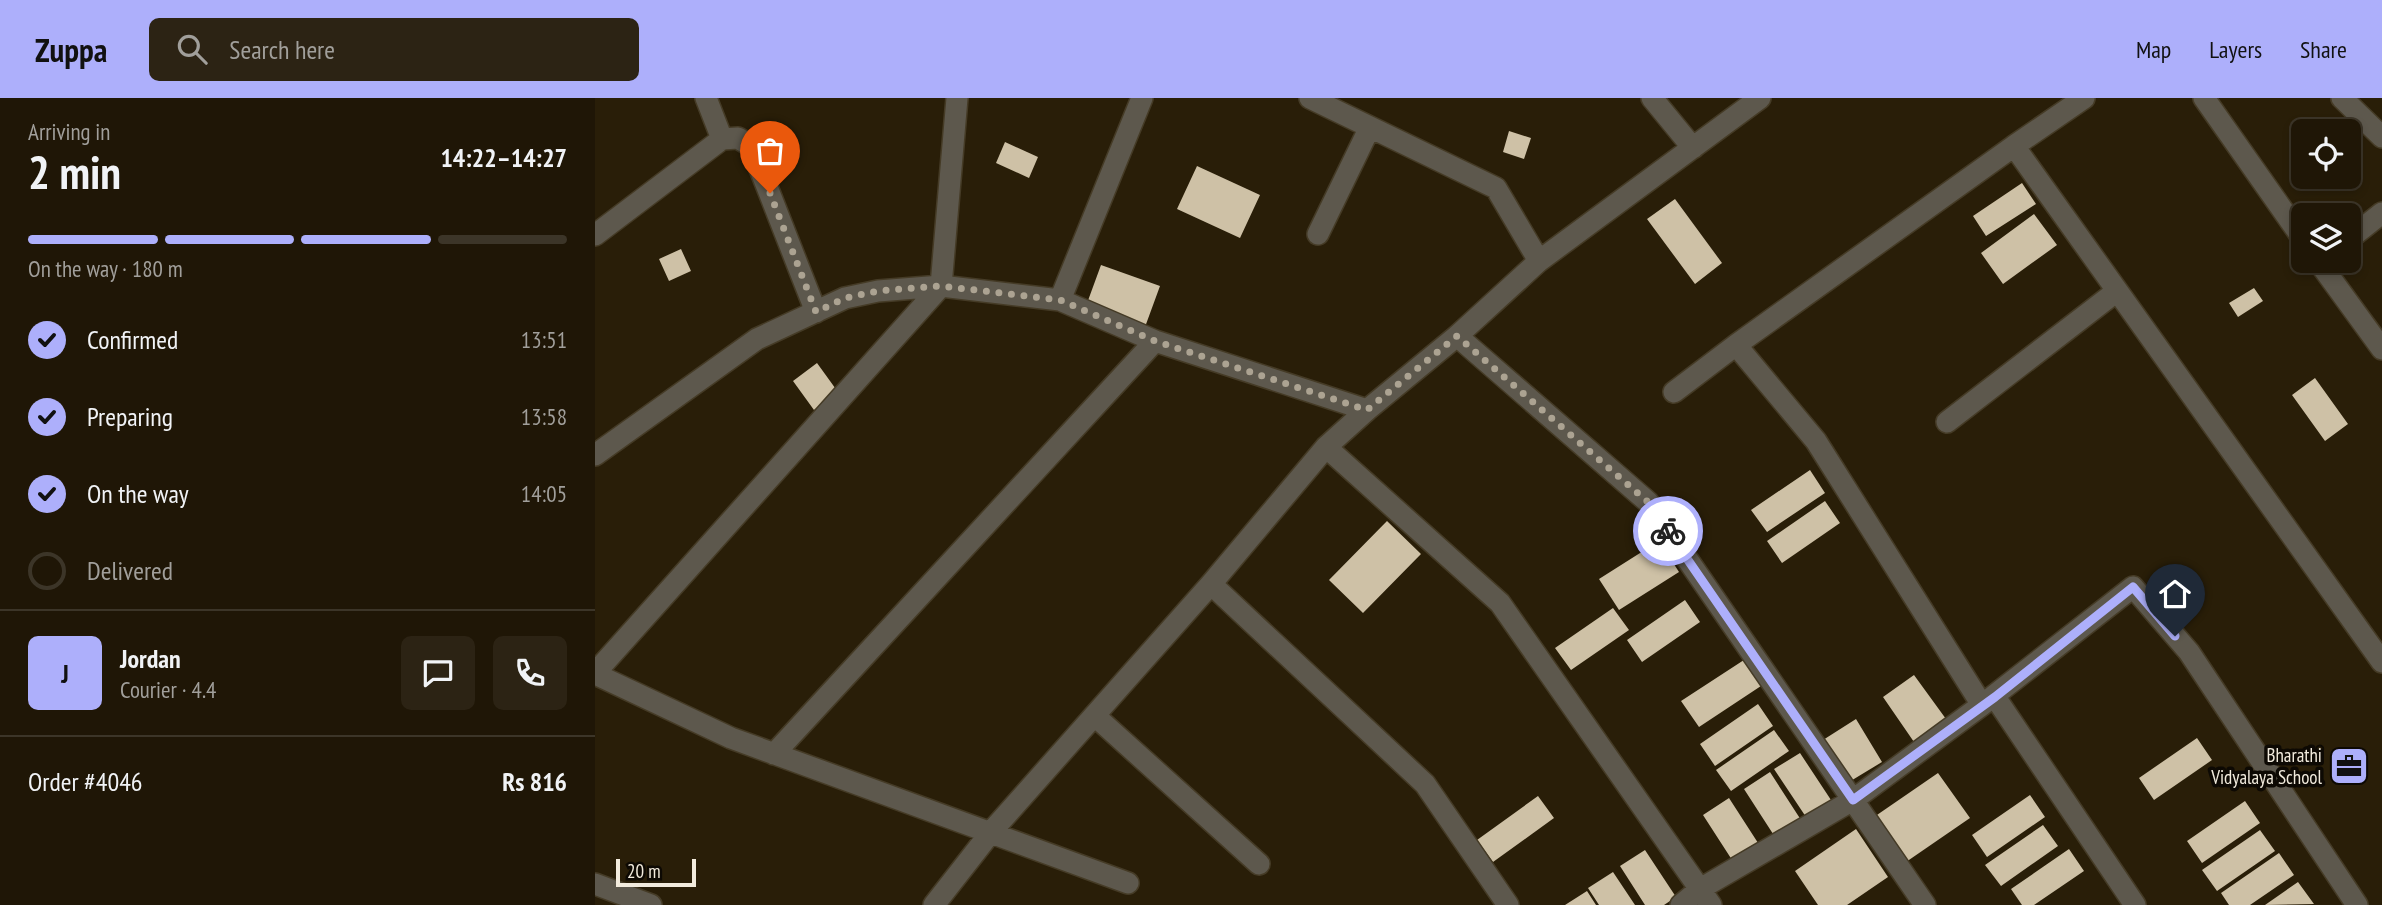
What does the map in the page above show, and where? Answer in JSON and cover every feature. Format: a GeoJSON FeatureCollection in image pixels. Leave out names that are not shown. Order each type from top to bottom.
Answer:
{"type":"FeatureCollection","features":[{"type":"Feature","properties":{"kind":"street"},"geometry":{"type":"LineString","coordinates":[[706,98],[722,139]]}},
{"type":"Feature","properties":{"kind":"street"},"geometry":{"type":"LineString","coordinates":[[957,98],[941,286],[595,674],[731,738],[1128,883]]}},
{"type":"Feature","properties":{"kind":"street"},"geometry":{"type":"LineString","coordinates":[[1060,300],[1142,98]]}},
{"type":"Feature","properties":{"kind":"street"},"geometry":{"type":"LineString","coordinates":[[1310,98],[1496,188],[1539,261]]}},
{"type":"Feature","properties":{"kind":"street"},"geometry":{"type":"LineString","coordinates":[[1652,98],[1693,148]]}},
{"type":"Feature","properties":{"kind":"street"},"geometry":{"type":"LineString","coordinates":[[934,905],[991,832],[1211,584],[1326,447],[1457,336],[1539,261],[1760,98]]}},
{"type":"Feature","properties":{"kind":"street"},"geometry":{"type":"LineString","coordinates":[[1674,391],[2084,98]]}},
{"type":"Feature","properties":{"kind":"street"},"geometry":{"type":"LineString","coordinates":[[2204,98],[2291,222]]}},
{"type":"Feature","properties":{"kind":"street"},"geometry":{"type":"LineString","coordinates":[[2342,98],[2382,137]]}},
{"type":"Feature","properties":{"kind":"street"},"geometry":{"type":"LineString","coordinates":[[1318,234],[1370,127]]}},
{"type":"Feature","properties":{"kind":"street"},"geometry":{"type":"LineString","coordinates":[[595,235],[722,139],[738,138],[751,146],[816,312]]}},
{"type":"Feature","properties":{"kind":"street"},"geometry":{"type":"LineString","coordinates":[[2014,146],[2382,662]]}},
{"type":"Feature","properties":{"kind":"street"},"geometry":{"type":"LineString","coordinates":[[2361,230],[2382,213]]}},
{"type":"Feature","properties":{"kind":"street"},"geometry":{"type":"LineString","coordinates":[[2328,273],[2382,349]]}},
{"type":"Feature","properties":{"kind":"street"},"geometry":{"type":"LineString","coordinates":[[595,455],[757,339],[845,298],[878,291],[941,286],[1060,300],[1155,341],[1367,410]]}},
{"type":"Feature","properties":{"kind":"street"},"geometry":{"type":"LineString","coordinates":[[1947,422],[2117,291]]}},
{"type":"Feature","properties":{"kind":"street"},"geometry":{"type":"LineString","coordinates":[[1457,336],[1648,502],[1925,905]]}},
{"type":"Feature","properties":{"kind":"street"},"geometry":{"type":"LineString","coordinates":[[774,754],[1155,341]]}},
{"type":"Feature","properties":{"kind":"street"},"geometry":{"type":"LineString","coordinates":[[1735,345],[1816,441],[1989,701],[2135,905]]}},
{"type":"Feature","properties":{"kind":"street"},"geometry":{"type":"LineString","coordinates":[[1326,447],[1500,603],[1706,897]]}},
{"type":"Feature","properties":{"kind":"street"},"geometry":{"type":"LineString","coordinates":[[1211,584],[1425,784],[1508,905]]}},
{"type":"Feature","properties":{"kind":"street"},"geometry":{"type":"LineString","coordinates":[[1681,905],[1706,897],[1853,800],[1989,701],[2133,587],[2189,652],[2357,905]]}},
{"type":"Feature","properties":{"kind":"street"},"geometry":{"type":"LineString","coordinates":[[1094,716],[1259,863]]}},
{"type":"Feature","properties":{"kind":"street"},"geometry":{"type":"LineString","coordinates":[[595,884],[651,905]]}},
{"type":"Feature","properties":{"kind":"building"},"geometry":{"type":"Polygon","coordinates":[[[1509,131],[1531,138],[1524,159],[1503,152],[1509,131]]]}},
{"type":"Feature","properties":{"kind":"building"},"geometry":{"type":"Polygon","coordinates":[[[1005,142],[1038,157],[1029,178],[996,163],[1005,142]]]}},
{"type":"Feature","properties":{"kind":"building"},"geometry":{"type":"Polygon","coordinates":[[[1197,166],[1260,195],[1240,238],[1177,209],[1197,166]]]}},
{"type":"Feature","properties":{"kind":"building"},"geometry":{"type":"Polygon","coordinates":[[[2022,183],[2036,204],[1986,236],[1973,216],[2022,183]]]}},
{"type":"Feature","properties":{"kind":"building"},"geometry":{"type":"Polygon","coordinates":[[[1675,199],[1722,263],[1695,284],[1647,219],[1675,199]]]}},
{"type":"Feature","properties":{"kind":"building"},"geometry":{"type":"Polygon","coordinates":[[[2034,214],[2057,245],[2003,284],[1981,253],[2034,214]]]}},
{"type":"Feature","properties":{"kind":"building"},"geometry":{"type":"Polygon","coordinates":[[[681,249],[691,271],[669,281],[659,259],[681,249]]]}},
{"type":"Feature","properties":{"kind":"building"},"geometry":{"type":"Polygon","coordinates":[[[1101,265],[1160,286],[1145,327],[1086,306],[1101,265]]]}},
{"type":"Feature","properties":{"kind":"building"},"geometry":{"type":"Polygon","coordinates":[[[2254,288],[2263,301],[2238,317],[2229,303],[2254,288]]]}},
{"type":"Feature","properties":{"kind":"building"},"geometry":{"type":"Polygon","coordinates":[[[817,363],[838,392],[814,410],[793,381],[817,363]]]}},
{"type":"Feature","properties":{"kind":"building"},"geometry":{"type":"Polygon","coordinates":[[[2315,378],[2348,424],[2325,441],[2292,395],[2315,378]]]}},
{"type":"Feature","properties":{"kind":"building"},"geometry":{"type":"Polygon","coordinates":[[[1810,470],[1825,493],[1767,532],[1751,510],[1810,470]]]}},
{"type":"Feature","properties":{"kind":"building"},"geometry":{"type":"Polygon","coordinates":[[[1825,501],[1840,523],[1782,563],[1767,541],[1825,501]]]}},
{"type":"Feature","properties":{"kind":"building"},"geometry":{"type":"Polygon","coordinates":[[[1387,521],[1421,554],[1363,613],[1329,580],[1387,521]]]}},
{"type":"Feature","properties":{"kind":"building"},"geometry":{"type":"Polygon","coordinates":[[[1659,541],[1679,572],[1619,610],[1599,579],[1659,541]]]}},
{"type":"Feature","properties":{"kind":"building"},"geometry":{"type":"Polygon","coordinates":[[[1685,600],[1700,622],[1642,662],[1627,640],[1685,600]]]}},
{"type":"Feature","properties":{"kind":"building"},"geometry":{"type":"Polygon","coordinates":[[[1613,608],[1629,630],[1571,670],[1555,648],[1613,608]]]}},
{"type":"Feature","properties":{"kind":"building"},"geometry":{"type":"Polygon","coordinates":[[[1747,658],[1764,684],[1699,727],[1681,701],[1747,658]]]}},
{"type":"Feature","properties":{"kind":"building"},"geometry":{"type":"Polygon","coordinates":[[[1914,675],[1946,719],[1914,742],[1883,697],[1914,675]]]}},
{"type":"Feature","properties":{"kind":"building"},"geometry":{"type":"Polygon","coordinates":[[[1758,704],[1773,726],[1715,766],[1700,744],[1758,704]]]}},
{"type":"Feature","properties":{"kind":"building"},"geometry":{"type":"Polygon","coordinates":[[[1856,719],[1882,762],[1849,782],[1823,740],[1856,719]]]}},
{"type":"Feature","properties":{"kind":"building"},"geometry":{"type":"Polygon","coordinates":[[[1774,730],[1789,751],[1731,791],[1716,770],[1774,730]]]}},
{"type":"Feature","properties":{"kind":"building"},"geometry":{"type":"Polygon","coordinates":[[[2197,738],[2212,760],[2154,800],[2139,778],[2197,738]]]}},
{"type":"Feature","properties":{"kind":"building"},"geometry":{"type":"Polygon","coordinates":[[[1800,753],[1831,800],[1806,817],[1774,769],[1800,753]]]}},
{"type":"Feature","properties":{"kind":"building"},"geometry":{"type":"Polygon","coordinates":[[[1770,772],[1801,820],[1775,837],[1744,789],[1770,772]]]}},
{"type":"Feature","properties":{"kind":"building"},"geometry":{"type":"Polygon","coordinates":[[[1938,773],[1970,818],[1906,862],[1874,817],[1938,773]]]}},
{"type":"Feature","properties":{"kind":"building"},"geometry":{"type":"Polygon","coordinates":[[[2030,795],[2045,817],[1987,857],[1972,835],[2030,795]]]}},
{"type":"Feature","properties":{"kind":"building"},"geometry":{"type":"Polygon","coordinates":[[[1538,796],[1554,818],[1493,862],[1477,840],[1538,796]]]}},
{"type":"Feature","properties":{"kind":"building"},"geometry":{"type":"Polygon","coordinates":[[[1729,798],[1760,846],[1734,863],[1703,815],[1729,798]]]}},
{"type":"Feature","properties":{"kind":"building"},"geometry":{"type":"Polygon","coordinates":[[[2245,801],[2260,823],[2202,863],[2187,841],[2245,801]]]}},
{"type":"Feature","properties":{"kind":"building"},"geometry":{"type":"Polygon","coordinates":[[[2043,825],[2058,846],[2001,886],[1985,865],[2043,825]]]}},
{"type":"Feature","properties":{"kind":"building"},"geometry":{"type":"Polygon","coordinates":[[[1856,829],[1888,877],[1847,905],[1818,905],[1795,871],[1856,829]]]}},
{"type":"Feature","properties":{"kind":"building"},"geometry":{"type":"Polygon","coordinates":[[[2260,830],[2275,851],[2217,891],[2202,870],[2260,830]]]}},
{"type":"Feature","properties":{"kind":"building"},"geometry":{"type":"Polygon","coordinates":[[[2069,849],[2084,871],[2034,905],[2022,905],[2011,889],[2069,849]]]}},
{"type":"Feature","properties":{"kind":"building"},"geometry":{"type":"Polygon","coordinates":[[[1645,850],[1676,897],[1664,905],[1645,905],[1620,866],[1645,850]]]}},
{"type":"Feature","properties":{"kind":"building"},"geometry":{"type":"Polygon","coordinates":[[[2279,853],[2294,875],[2250,905],[2229,905],[2221,893],[2279,853]]]}},
{"type":"Feature","properties":{"kind":"building"},"geometry":{"type":"Polygon","coordinates":[[[1613,872],[1635,905],[1599,905],[1588,888],[1613,872]]]}},
{"type":"Feature","properties":{"kind":"building"},"geometry":{"type":"Polygon","coordinates":[[[2298,882],[2314,904],[2265,905],[2298,882]]]}},
{"type":"Feature","properties":{"kind":"building"},"geometry":{"type":"Polygon","coordinates":[[[1587,891],[1596,905],[1565,905],[1587,891]]]}},
{"type":"Feature","properties":{"kind":"way so far"},"geometry":{"type":"LineString","coordinates":[[770,193],[816,312],[845,298],[878,291],[941,286],[1060,300],[1155,341],[1367,410],[1457,336],[1648,502],[1668,531]]}},
{"type":"Feature","properties":{"kind":"place","name":"Bharathi Vidyalaya School"},"geometry":{"type":"Point","coordinates":[2349,766]}},
{"type":"Feature","properties":{"kind":"route"},"geometry":{"type":"LineString","coordinates":[[1668,531],[1853,800],[1995,697],[2133,587],[2175,636]]}}]}
